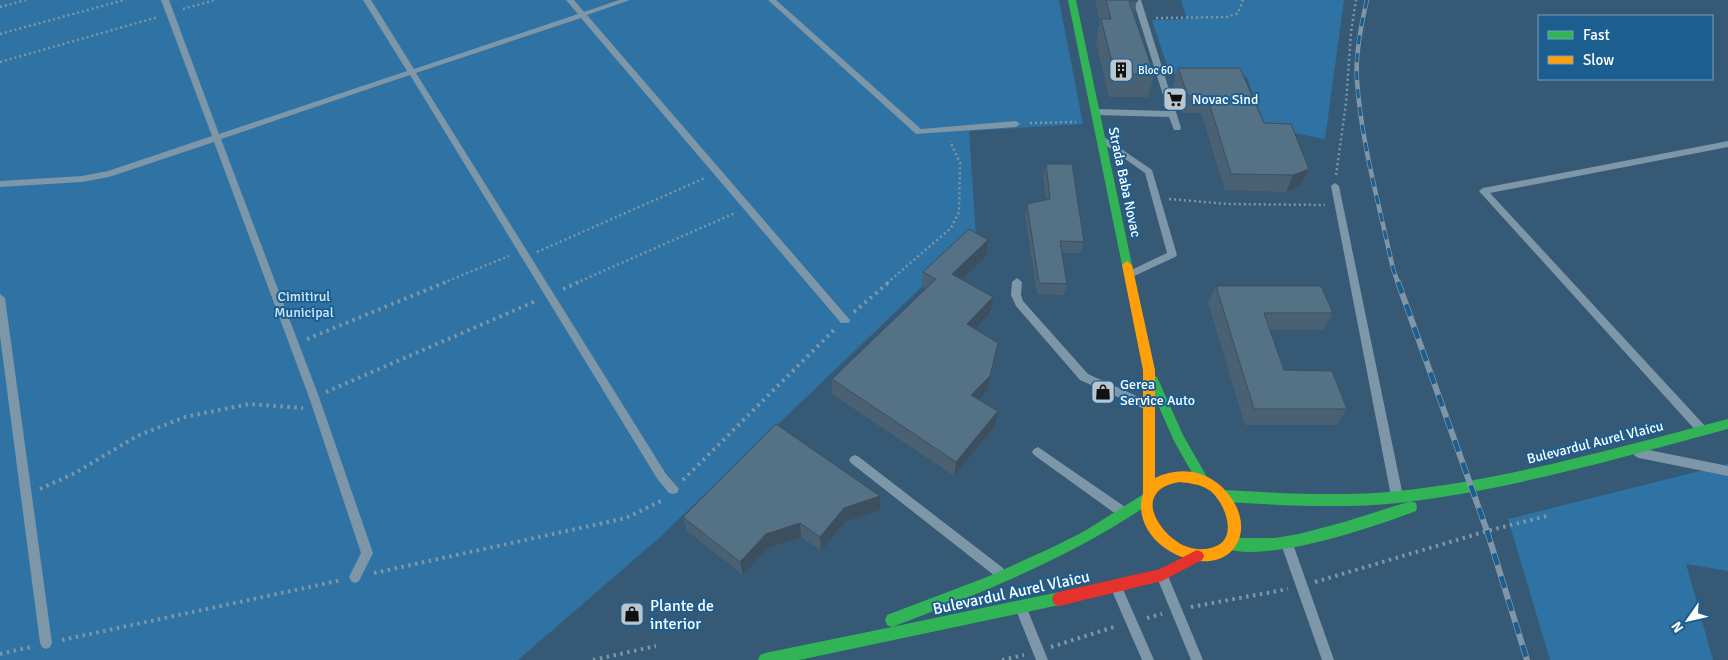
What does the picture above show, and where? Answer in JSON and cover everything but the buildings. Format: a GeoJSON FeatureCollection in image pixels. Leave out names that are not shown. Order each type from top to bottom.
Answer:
{"type":"FeatureCollection","features":[{"type":"Feature","properties":{"kind":"main road","name":"Strada Baba Novac"},"geometry":{"type":"LineString","coordinates":[[1072,0],[1149,370],[1178,437],[1203,481]]}},
{"type":"Feature","properties":{"kind":"main road","name":"Strada Baba Novac"},"geometry":{"type":"LineString","coordinates":[[1148,496],[1149,370]]}},
{"type":"Feature","properties":{"kind":"main road","name":"Bulevardul Aurel Vlaicu"},"geometry":{"type":"LineString","coordinates":[[1229,544],[1251,548],[1286,544],[1470,488],[1728,424]]}},
{"type":"Feature","properties":{"kind":"main road"},"geometry":{"type":"LineString","coordinates":[[1177,476],[1203,481],[1224,496],[1232,508],[1236,520],[1235,533],[1229,544],[1221,551],[1210,555],[1197,556],[1183,553],[1170,547],[1159,538],[1150,526],[1146,514],[1148,496],[1155,485],[1177,476]]}},
{"type":"Feature","properties":{"kind":"main road","name":"Bulevardul Aurel Vlaicu"},"geometry":{"type":"LineString","coordinates":[[1224,496],[1298,500],[1398,498],[1470,488]]}},
{"type":"Feature","properties":{"kind":"main road","name":"Bulevardul Aurel Vlaicu"},"geometry":{"type":"LineString","coordinates":[[765,660],[787,658],[827,647],[1004,576],[1093,535],[1126,515],[1148,496]]}},
{"type":"Feature","properties":{"kind":"main road","name":"Bulevardul Aurel Vlaicu"},"geometry":{"type":"LineString","coordinates":[[827,647],[854,646],[1117,587],[1162,575],[1197,556]]}},
{"type":"Feature","properties":{"kind":"lane"},"geometry":{"type":"LineString","coordinates":[[165,0],[314,397],[367,553],[355,577]]}},
{"type":"Feature","properties":{"kind":"lane"},"geometry":{"type":"LineString","coordinates":[[367,0],[548,296],[662,477],[673,489]]}},
{"type":"Feature","properties":{"kind":"lane"},"geometry":{"type":"LineString","coordinates":[[570,0],[845,320]]}},
{"type":"Feature","properties":{"kind":"lane"},"geometry":{"type":"LineString","coordinates":[[0,184],[82,179],[109,174],[626,0]]}},
{"type":"Feature","properties":{"kind":"lane"},"geometry":{"type":"LineString","coordinates":[[772,0],[919,132],[1016,124]]}},
{"type":"Feature","properties":{"kind":"lane"},"geometry":{"type":"LineString","coordinates":[[1137,0],[1176,128]]}},
{"type":"Feature","properties":{"kind":"lane"},"geometry":{"type":"LineString","coordinates":[[1096,116],[1172,114]]}},
{"type":"Feature","properties":{"kind":"lane"},"geometry":{"type":"LineString","coordinates":[[1101,138],[1149,172],[1172,256],[1129,275]]}},
{"type":"Feature","properties":{"kind":"lane"},"geometry":{"type":"LineString","coordinates":[[1703,430],[1483,191],[1728,144]]}},
{"type":"Feature","properties":{"kind":"lane"},"geometry":{"type":"LineString","coordinates":[[1335,186],[1398,498]]}},
{"type":"Feature","properties":{"kind":"lane"},"geometry":{"type":"LineString","coordinates":[[1017,282],[1016,295],[1019,303],[1076,371],[1094,384],[1149,407]]}},
{"type":"Feature","properties":{"kind":"lane"},"geometry":{"type":"LineString","coordinates":[[0,298],[46,643]]}},
{"type":"Feature","properties":{"kind":"lane"},"geometry":{"type":"LineString","coordinates":[[1623,450],[1728,471]]}},
{"type":"Feature","properties":{"kind":"lane"},"geometry":{"type":"LineString","coordinates":[[1038,452],[1126,515]]}},
{"type":"Feature","properties":{"kind":"lane"},"geometry":{"type":"LineString","coordinates":[[855,460],[1004,576]]}},
{"type":"Feature","properties":{"kind":"lane"},"geometry":{"type":"LineString","coordinates":[[1286,544],[1328,660]]}},
{"type":"Feature","properties":{"kind":"lane"},"geometry":{"type":"LineString","coordinates":[[1162,575],[1197,660]]}},
{"type":"Feature","properties":{"kind":"lane"},"geometry":{"type":"LineString","coordinates":[[1117,587],[1148,660]]}},
{"type":"Feature","properties":{"kind":"lane"},"geometry":{"type":"LineString","coordinates":[[1021,607],[1041,656]]}},
{"type":"Feature","properties":{"kind":"path"},"geometry":{"type":"LineString","coordinates":[[0,7],[26,0]]}},
{"type":"Feature","properties":{"kind":"path"},"geometry":{"type":"LineString","coordinates":[[0,34],[124,0]]}},
{"type":"Feature","properties":{"kind":"path"},"geometry":{"type":"LineString","coordinates":[[0,62],[215,0]]}},
{"type":"Feature","properties":{"kind":"path"},"geometry":{"type":"LineString","coordinates":[[1143,19],[1228,17],[1238,13],[1243,0]]}},
{"type":"Feature","properties":{"kind":"path"},"geometry":{"type":"LineString","coordinates":[[1335,186],[1346,103],[1351,32],[1356,0]]}},
{"type":"Feature","properties":{"kind":"path"},"geometry":{"type":"LineString","coordinates":[[1016,124],[1096,116]]}},
{"type":"Feature","properties":{"kind":"path"},"geometry":{"type":"LineString","coordinates":[[0,654],[626,518],[666,499],[673,489],[845,320],[952,228],[959,212],[960,163],[945,130]]}},
{"type":"Feature","properties":{"kind":"path"},"geometry":{"type":"LineString","coordinates":[[294,344],[523,255],[718,173]]}},
{"type":"Feature","properties":{"kind":"path"},"geometry":{"type":"LineString","coordinates":[[1156,198],[1228,204],[1339,205]]}},
{"type":"Feature","properties":{"kind":"path"},"geometry":{"type":"LineString","coordinates":[[314,397],[548,296],[747,207]]}},
{"type":"Feature","properties":{"kind":"path"},"geometry":{"type":"LineString","coordinates":[[26,494],[75,473],[137,436],[185,417],[249,404],[318,409]]}},
{"type":"Feature","properties":{"kind":"path"},"geometry":{"type":"LineString","coordinates":[[1002,660],[1041,656],[1132,622],[1176,610],[1302,586],[1487,531],[1547,516]]}},
{"type":"Feature","properties":{"kind":"path"},"geometry":{"type":"LineString","coordinates":[[593,660],[656,646]]}},
{"type":"Feature","properties":{"kind":"green space","name":"Cimitirul Municipal"},"geometry":{"type":"Polygon","coordinates":[[[0,0],[1059,0],[1083,124],[969,131],[976,235],[659,538],[518,660],[0,660],[0,0]]]}},
{"type":"Feature","properties":{"kind":"green space"},"geometry":{"type":"Polygon","coordinates":[[[1181,0],[1344,0],[1325,139],[1264,127],[1247,77],[1170,74],[1152,20],[1187,19],[1181,0]]]}},
{"type":"Feature","properties":{"kind":"green space"},"geometry":{"type":"Polygon","coordinates":[[[1728,464],[1728,571],[1686,564],[1713,660],[1550,660],[1508,519],[1728,464]]]}},
{"type":"Feature","properties":{"kind":"railway"},"geometry":{"type":"LineString","coordinates":[[1367,0],[1357,60],[1359,104],[1372,175],[1393,269],[1398,283]]}},
{"type":"Feature","properties":{"kind":"railway"},"geometry":{"type":"LineString","coordinates":[[1398,282],[1487,531],[1527,660]]}},
{"type":"Feature","properties":{"kind":"traffic: fast"},"geometry":{"type":"LineString","coordinates":[[1072,0],[1127,265]]}},
{"type":"Feature","properties":{"kind":"traffic: fast"},"geometry":{"type":"LineString","coordinates":[[1153,380],[1178,437],[1203,481]]}},
{"type":"Feature","properties":{"kind":"traffic: fast"},"geometry":{"type":"LineString","coordinates":[[1224,496],[1354,500],[1440,492],[1523,476],[1728,424]]}},
{"type":"Feature","properties":{"kind":"traffic: fast"},"geometry":{"type":"LineString","coordinates":[[892,620],[1024,568],[1056,553],[1118,518],[1147,498]]}},
{"type":"Feature","properties":{"kind":"traffic: fast"},"geometry":{"type":"LineString","coordinates":[[1229,544],[1275,544],[1299,540],[1411,507]]}},
{"type":"Feature","properties":{"kind":"traffic: fast"},"geometry":{"type":"LineString","coordinates":[[765,660],[1059,599]]}},
{"type":"Feature","properties":{"kind":"traffic: slow"},"geometry":{"type":"LineString","coordinates":[[1127,265],[1149,370],[1149,493]]}},
{"type":"Feature","properties":{"kind":"traffic: slow"},"geometry":{"type":"LineString","coordinates":[[1179,476],[1207,482],[1215,487],[1227,501],[1234,520],[1234,530],[1232,539],[1219,552],[1201,556],[1184,553],[1169,544],[1157,532],[1149,518],[1146,503],[1150,491],[1161,481],[1179,476]]}},
{"type":"Feature","properties":{"kind":"traffic: jam"},"geometry":{"type":"LineString","coordinates":[[1059,599],[1162,575],[1197,556]]}},
{"type":"Feature","properties":{"kind":"place","name":"Bloc 60"},"geometry":{"type":"Point","coordinates":[1121,70]}},
{"type":"Feature","properties":{"kind":"place","name":"Novac Sind"},"geometry":{"type":"Point","coordinates":[1175,99]}},
{"type":"Feature","properties":{"kind":"place","name":"Gerea Service Auto"},"geometry":{"type":"Point","coordinates":[1103,392]}},
{"type":"Feature","properties":{"kind":"place","name":"Plante de interior"},"geometry":{"type":"Point","coordinates":[632,614]}}]}
